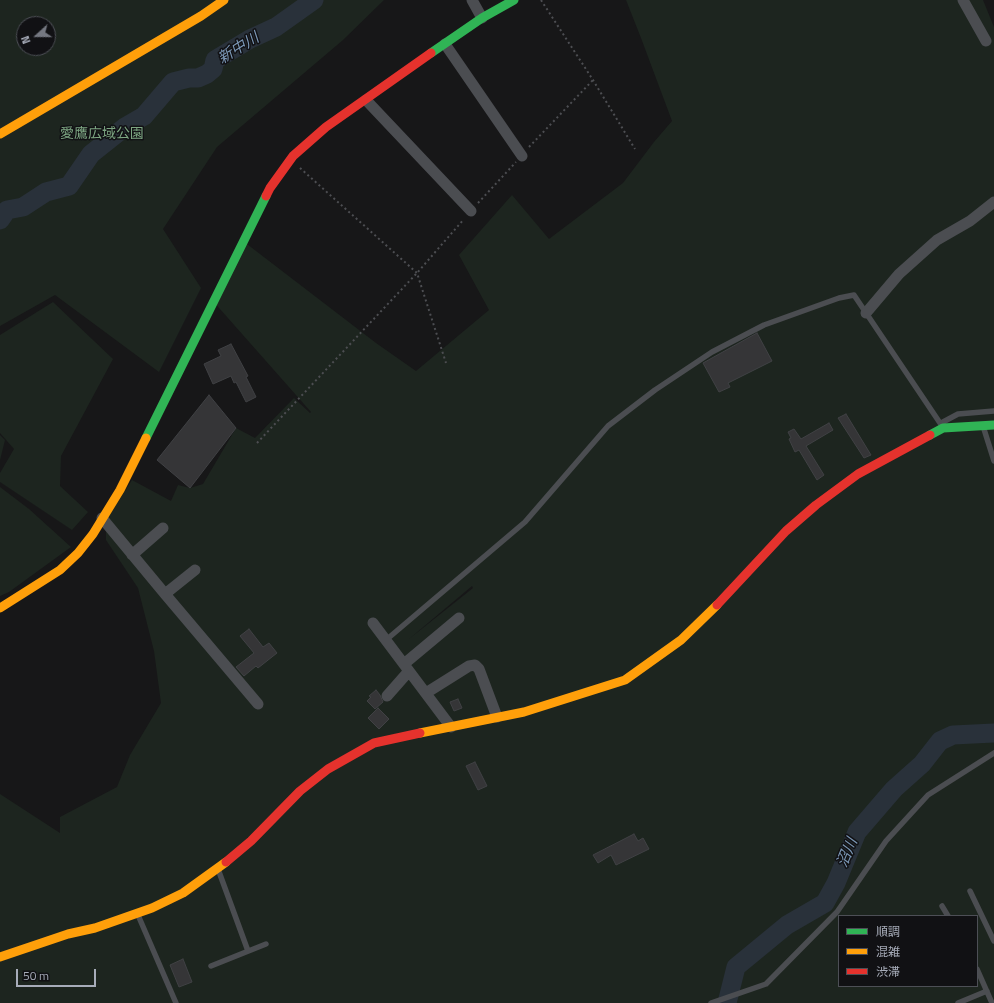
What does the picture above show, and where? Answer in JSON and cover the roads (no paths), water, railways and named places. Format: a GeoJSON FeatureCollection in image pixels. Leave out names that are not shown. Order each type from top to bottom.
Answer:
{"type":"FeatureCollection","features":[{"type":"Feature","properties":{"kind":"street"},"geometry":{"type":"LineString","coordinates":[[0,134],[201,16],[224,0]]}},
{"type":"Feature","properties":{"kind":"street"},"geometry":{"type":"LineString","coordinates":[[472,0],[482,18]]}},
{"type":"Feature","properties":{"kind":"street"},"geometry":{"type":"LineString","coordinates":[[0,608],[60,570],[78,553],[93,534],[120,490],[228,268],[270,188],[291,159],[326,127],[482,18],[514,0]]}},
{"type":"Feature","properties":{"kind":"street"},"geometry":{"type":"LineString","coordinates":[[963,0],[986,40]]}},
{"type":"Feature","properties":{"kind":"street"},"geometry":{"type":"LineString","coordinates":[[445,44],[522,156]]}},
{"type":"Feature","properties":{"kind":"street"},"geometry":{"type":"LineString","coordinates":[[366,100],[471,211]]}},
{"type":"Feature","properties":{"kind":"street"},"geometry":{"type":"LineString","coordinates":[[866,313],[899,274],[937,240],[970,221],[994,202]]}},
{"type":"Feature","properties":{"kind":"street"},"geometry":{"type":"LineString","coordinates":[[0,957],[68,934],[95,928],[152,908],[183,893],[218,868],[251,841],[300,791],[328,769],[374,744],[407,735],[524,712],[625,680],[681,640],[710,613],[786,531],[816,505],[858,474],[944,428],[994,426]]}},
{"type":"Feature","properties":{"kind":"street"},"geometry":{"type":"LineString","coordinates":[[102,518],[258,704]]}},
{"type":"Feature","properties":{"kind":"street"},"geometry":{"type":"LineString","coordinates":[[132,555],[163,528]]}},
{"type":"Feature","properties":{"kind":"street"},"geometry":{"type":"LineString","coordinates":[[165,594],[195,570]]}},
{"type":"Feature","properties":{"kind":"street"},"geometry":{"type":"LineString","coordinates":[[387,696],[406,667],[459,618]]}},
{"type":"Feature","properties":{"kind":"street"},"geometry":{"type":"LineString","coordinates":[[374,623],[451,727]]}},
{"type":"Feature","properties":{"kind":"street"},"geometry":{"type":"LineString","coordinates":[[426,693],[469,666],[475,665],[479,669],[497,717]]}},
{"type":"Feature","properties":{"kind":"lane"},"geometry":{"type":"LineString","coordinates":[[386,640],[526,522],[608,426],[655,390],[712,352],[764,325],[839,298],[854,295],[944,428]]}},
{"type":"Feature","properties":{"kind":"lane"},"geometry":{"type":"LineString","coordinates":[[944,428],[944,422],[958,414],[994,411]]}},
{"type":"Feature","properties":{"kind":"lane"},"geometry":{"type":"LineString","coordinates":[[983,426],[994,462]]}},
{"type":"Feature","properties":{"kind":"lane"},"geometry":{"type":"LineString","coordinates":[[711,1003],[766,984],[837,912],[886,841],[928,795],[994,754]]}},
{"type":"Feature","properties":{"kind":"lane"},"geometry":{"type":"LineString","coordinates":[[218,868],[248,951]]}},
{"type":"Feature","properties":{"kind":"lane"},"geometry":{"type":"LineString","coordinates":[[970,891],[994,941]]}},
{"type":"Feature","properties":{"kind":"lane"},"geometry":{"type":"LineString","coordinates":[[942,906],[947,915]]}},
{"type":"Feature","properties":{"kind":"lane"},"geometry":{"type":"LineString","coordinates":[[137,913],[176,1003]]}},
{"type":"Feature","properties":{"kind":"lane"},"geometry":{"type":"LineString","coordinates":[[211,966],[266,944]]}},
{"type":"Feature","properties":{"kind":"lane"},"geometry":{"type":"LineString","coordinates":[[978,971],[993,1002]]}},
{"type":"Feature","properties":{"kind":"lane"},"geometry":{"type":"LineString","coordinates":[[958,1003],[986,990]]}},
{"type":"Feature","properties":{"kind":"waterway","name":"新中川"},"geometry":{"type":"LineString","coordinates":[[0,220],[7,210],[23,207],[46,192],[69,186],[91,154],[125,127],[144,116],[173,82],[189,78],[198,78],[207,74],[213,69],[215,60],[250,39],[276,27],[314,0]]}},
{"type":"Feature","properties":{"kind":"waterway","name":"沼川"},"geometry":{"type":"LineString","coordinates":[[727,1003],[736,967],[787,925],[825,903],[836,883],[857,832],[894,789],[922,764],[940,741],[953,735],[994,733]]}},
{"type":"Feature","properties":{"kind":"park label","name":"愛鷹広域公園"},"geometry":{"type":"Point","coordinates":[102,135]}}]}
